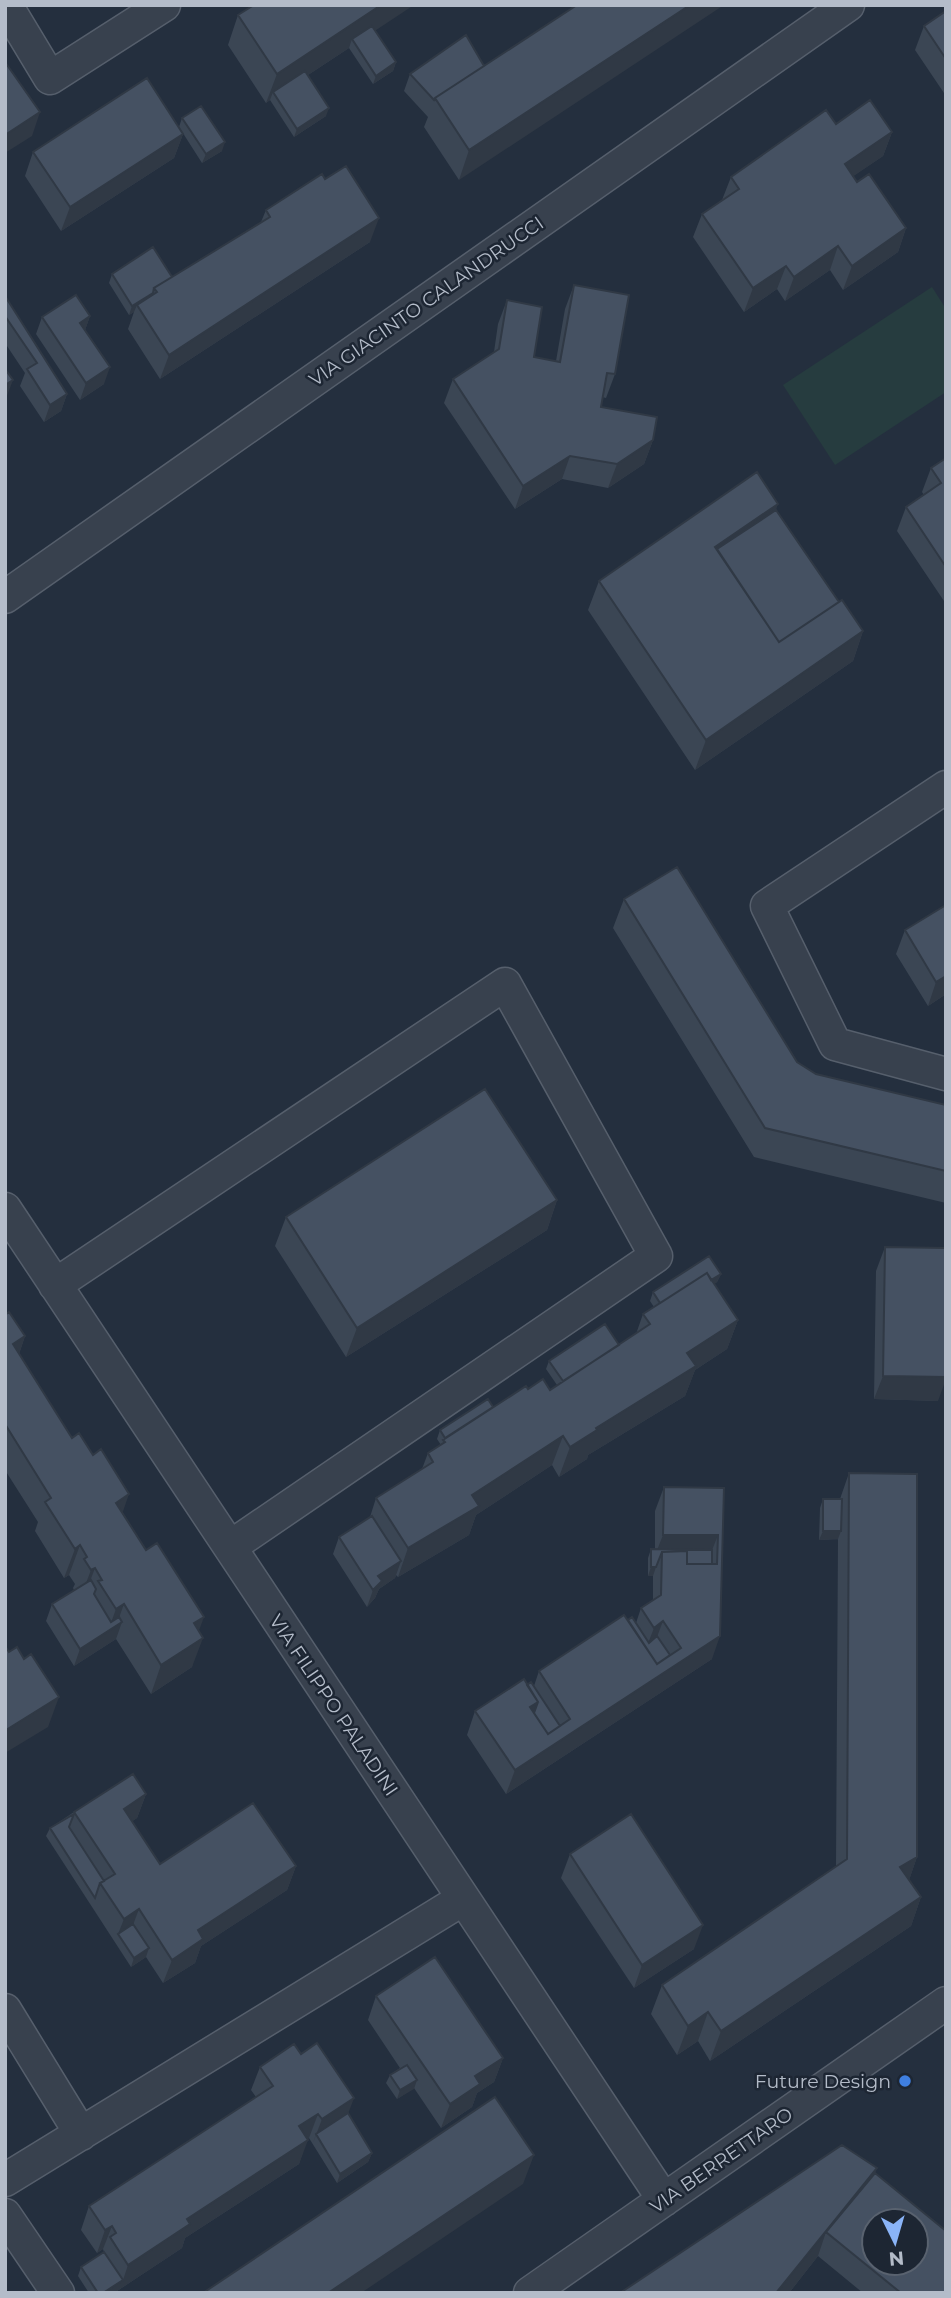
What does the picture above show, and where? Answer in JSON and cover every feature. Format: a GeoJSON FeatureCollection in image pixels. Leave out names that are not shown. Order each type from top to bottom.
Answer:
{"type":"FeatureCollection","features":[{"type":"Feature","properties":{"kind":"street"},"geometry":{"type":"LineString","coordinates":[[6,5],[50,78],[164,5]]}},
{"type":"Feature","properties":{"kind":"street","name":"VIA GIACINTO CALANDRUCCI"},"geometry":{"type":"LineString","coordinates":[[5,597],[848,5]]}},
{"type":"Feature","properties":{"kind":"street"},"geometry":{"type":"LineString","coordinates":[[946,787],[767,906],[835,1044],[946,1074]]}},
{"type":"Feature","properties":{"kind":"street"},"geometry":{"type":"LineString","coordinates":[[55,1285],[505,984],[656,1256],[230,1547]]}},
{"type":"Feature","properties":{"kind":"street","name":"VIA FILIPPO PALADINI"},"geometry":{"type":"LineString","coordinates":[[7,1214],[664,2200]]}},
{"type":"Feature","properties":{"kind":"street"},"geometry":{"type":"LineString","coordinates":[[5,2180],[463,1899]]}},
{"type":"Feature","properties":{"kind":"street","name":"VIA BERRETTARO"},"geometry":{"type":"LineString","coordinates":[[530,2293],[946,2003]]}},
{"type":"Feature","properties":{"kind":"street"},"geometry":{"type":"LineString","coordinates":[[5,2010],[81,2134]]}},
{"type":"Feature","properties":{"kind":"street"},"geometry":{"type":"LineString","coordinates":[[5,2215],[58,2293]]}},
{"type":"Feature","properties":{"kind":"green space"},"geometry":{"type":"Polygon","coordinates":[[[932,287],[946,309],[946,392],[835,465],[783,385],[932,287]]]}},
{"type":"Feature","properties":{"kind":"building"},"geometry":{"type":"Polygon","coordinates":[[[254,5],[381,5],[277,74],[238,15],[254,5]]]}},
{"type":"Feature","properties":{"kind":"building"},"geometry":{"type":"Polygon","coordinates":[[[577,5],[690,5],[469,150],[435,98],[577,5]]]}},
{"type":"Feature","properties":{"kind":"building"},"geometry":{"type":"Polygon","coordinates":[[[946,11],[946,59],[924,26],[946,11]]]}},
{"type":"Feature","properties":{"kind":"building"},"geometry":{"type":"Polygon","coordinates":[[[372,26],[396,62],[376,76],[352,39],[372,26]]]}},
{"type":"Feature","properties":{"kind":"building"},"geometry":{"type":"Polygon","coordinates":[[[466,35],[484,66],[434,100],[410,74],[466,35]]]}},
{"type":"Feature","properties":{"kind":"building"},"geometry":{"type":"Polygon","coordinates":[[[5,62],[40,112],[5,135],[5,62]]]}},
{"type":"Feature","properties":{"kind":"building"},"geometry":{"type":"Polygon","coordinates":[[[305,71],[329,108],[297,129],[273,92],[305,71]]]}},
{"type":"Feature","properties":{"kind":"building"},"geometry":{"type":"Polygon","coordinates":[[[147,78],[183,134],[70,207],[33,152],[147,78]]]}},
{"type":"Feature","properties":{"kind":"building"},"geometry":{"type":"Polygon","coordinates":[[[870,100],[892,132],[845,164],[857,182],[869,174],[906,228],[852,266],[838,246],[794,277],[786,266],[753,288],[702,214],[739,189],[731,177],[826,110],[836,124],[870,100]]]}},
{"type":"Feature","properties":{"kind":"building"},"geometry":{"type":"Polygon","coordinates":[[[201,106],[225,142],[206,154],[182,118],[201,106]]]}},
{"type":"Feature","properties":{"kind":"building"},"geometry":{"type":"Polygon","coordinates":[[[346,166],[379,218],[169,355],[137,305],[157,292],[154,288],[270,217],[266,210],[322,174],[325,179],[346,166]]]}},
{"type":"Feature","properties":{"kind":"building"},"geometry":{"type":"Polygon","coordinates":[[[153,247],[172,277],[132,306],[112,274],[153,247]]]}},
{"type":"Feature","properties":{"kind":"building"},"geometry":{"type":"Polygon","coordinates":[[[574,285],[629,295],[615,374],[607,373],[601,407],[657,417],[653,440],[617,464],[570,456],[523,486],[453,379],[499,349],[507,300],[542,307],[534,357],[560,362],[574,285]]]}},
{"type":"Feature","properties":{"kind":"building"},"geometry":{"type":"Polygon","coordinates":[[[76,295],[90,316],[80,323],[110,367],[86,383],[42,317],[76,295]]]}},
{"type":"Feature","properties":{"kind":"building"},"geometry":{"type":"Polygon","coordinates":[[[5,296],[67,394],[50,405],[27,369],[37,363],[5,316],[5,296]]]}},
{"type":"Feature","properties":{"kind":"building"},"geometry":{"type":"Polygon","coordinates":[[[5,369],[13,380],[5,385],[5,369]]]}},
{"type":"Feature","properties":{"kind":"building"},"geometry":{"type":"Polygon","coordinates":[[[946,458],[946,567],[906,507],[941,483],[931,468],[946,458]]]}},
{"type":"Feature","properties":{"kind":"building"},"geometry":{"type":"Polygon","coordinates":[[[757,472],[778,504],[715,547],[779,642],[842,600],[863,631],[706,740],[599,581],[757,472]]]}},
{"type":"Feature","properties":{"kind":"building"},"geometry":{"type":"Polygon","coordinates":[[[776,510],[839,602],[779,642],[717,549],[776,510]]]}},
{"type":"Feature","properties":{"kind":"building"},"geometry":{"type":"Polygon","coordinates":[[[677,867],[797,1062],[816,1074],[946,1105],[946,1171],[765,1128],[624,899],[677,867]]]}},
{"type":"Feature","properties":{"kind":"building"},"geometry":{"type":"Polygon","coordinates":[[[946,905],[946,976],[936,982],[905,930],[946,905]]]}},
{"type":"Feature","properties":{"kind":"building"},"geometry":{"type":"Polygon","coordinates":[[[485,1089],[557,1200],[357,1328],[286,1217],[485,1089]]]}},
{"type":"Feature","properties":{"kind":"building"},"geometry":{"type":"Polygon","coordinates":[[[885,1247],[946,1248],[946,1377],[883,1376],[885,1247]]]}},
{"type":"Feature","properties":{"kind":"building"},"geometry":{"type":"Polygon","coordinates":[[[709,1256],[721,1274],[711,1280],[707,1273],[660,1303],[653,1292],[709,1256]]]}},
{"type":"Feature","properties":{"kind":"building"},"geometry":{"type":"Polygon","coordinates":[[[707,1273],[738,1320],[687,1353],[696,1366],[570,1447],[563,1436],[472,1495],[479,1506],[408,1548],[376,1498],[433,1462],[428,1453],[445,1442],[443,1440],[526,1386],[528,1389],[543,1379],[550,1390],[650,1324],[643,1314],[707,1273]]]}},
{"type":"Feature","properties":{"kind":"building"},"geometry":{"type":"Polygon","coordinates":[[[9,1312],[25,1336],[13,1344],[72,1438],[79,1433],[93,1455],[101,1449],[129,1494],[116,1503],[146,1550],[157,1543],[204,1617],[194,1623],[203,1638],[161,1665],[124,1604],[116,1609],[98,1581],[102,1580],[95,1568],[91,1570],[84,1559],[87,1557],[80,1545],[75,1549],[45,1502],[51,1498],[5,1424],[5,1315],[9,1312]]]}},
{"type":"Feature","properties":{"kind":"building"},"geometry":{"type":"Polygon","coordinates":[[[605,1324],[619,1345],[563,1381],[549,1361],[605,1324]]]}},
{"type":"Feature","properties":{"kind":"building"},"geometry":{"type":"Polygon","coordinates":[[[488,1399],[493,1407],[445,1438],[440,1430],[488,1399]]]}},
{"type":"Feature","properties":{"kind":"building"},"geometry":{"type":"Polygon","coordinates":[[[849,1473],[917,1474],[917,1857],[900,1867],[921,1897],[721,2031],[708,2012],[688,2026],[662,1985],[847,1859],[849,1473]]]}},
{"type":"Feature","properties":{"kind":"building"},"geometry":{"type":"Polygon","coordinates":[[[664,1487],[724,1488],[720,1636],[515,1770],[475,1711],[524,1679],[538,1702],[530,1707],[548,1734],[570,1719],[539,1671],[624,1615],[657,1664],[681,1648],[663,1621],[654,1628],[641,1608],[661,1595],[662,1552],[687,1551],[687,1564],[717,1564],[718,1535],[663,1535],[664,1487]]]}},
{"type":"Feature","properties":{"kind":"building"},"geometry":{"type":"Polygon","coordinates":[[[823,1499],[842,1499],[841,1531],[823,1531],[823,1499]]]}},
{"type":"Feature","properties":{"kind":"building"},"geometry":{"type":"Polygon","coordinates":[[[372,1516],[401,1561],[378,1576],[382,1581],[373,1590],[339,1537],[372,1516]]]}},
{"type":"Feature","properties":{"kind":"building"},"geometry":{"type":"Polygon","coordinates":[[[651,1549],[712,1550],[712,1564],[687,1564],[687,1551],[662,1552],[656,1567],[651,1567],[651,1549]]]}},
{"type":"Feature","properties":{"kind":"building"},"geometry":{"type":"Polygon","coordinates":[[[91,1580],[96,1589],[94,1594],[111,1622],[119,1617],[122,1622],[80,1649],[52,1604],[91,1580]]]}},
{"type":"Feature","properties":{"kind":"building"},"geometry":{"type":"Polygon","coordinates":[[[632,1617],[649,1643],[657,1636],[670,1655],[657,1664],[628,1620],[632,1617]]]}},
{"type":"Feature","properties":{"kind":"building"},"geometry":{"type":"Polygon","coordinates":[[[5,1646],[9,1652],[17,1647],[24,1659],[31,1654],[59,1697],[6,1730],[5,1646]]]}},
{"type":"Feature","properties":{"kind":"building"},"geometry":{"type":"Polygon","coordinates":[[[531,1682],[560,1726],[548,1734],[534,1713],[538,1702],[527,1685],[531,1682]]]}},
{"type":"Feature","properties":{"kind":"building"},"geometry":{"type":"Polygon","coordinates":[[[133,1774],[146,1794],[124,1809],[160,1864],[253,1803],[296,1866],[198,1930],[203,1939],[172,1960],[139,1909],[124,1919],[100,1883],[115,1874],[74,1812],[133,1774]]]}},
{"type":"Feature","properties":{"kind":"building"},"geometry":{"type":"Polygon","coordinates":[[[74,1814],[69,1827],[104,1881],[100,1883],[95,1898],[50,1828],[74,1814]]]}},
{"type":"Feature","properties":{"kind":"building"},"geometry":{"type":"Polygon","coordinates":[[[631,1814],[703,1925],[642,1965],[570,1854],[631,1814]]]}},
{"type":"Feature","properties":{"kind":"building"},"geometry":{"type":"Polygon","coordinates":[[[133,1924],[149,1948],[134,1958],[118,1934],[133,1924]]]}},
{"type":"Feature","properties":{"kind":"building"},"geometry":{"type":"Polygon","coordinates":[[[435,1957],[503,2058],[475,2076],[480,2084],[450,2104],[376,1996],[435,1957]]]}},
{"type":"Feature","properties":{"kind":"building"},"geometry":{"type":"Polygon","coordinates":[[[317,2043],[354,2098],[322,2119],[318,2114],[299,2126],[308,2140],[187,2219],[190,2224],[128,2265],[110,2237],[116,2233],[112,2226],[105,2230],[89,2206],[273,2086],[260,2067],[294,2044],[301,2054],[317,2043]]]}},
{"type":"Feature","properties":{"kind":"building"},"geometry":{"type":"Polygon","coordinates":[[[407,2065],[417,2080],[400,2090],[390,2075],[407,2065]]]}},
{"type":"Feature","properties":{"kind":"building"},"geometry":{"type":"Polygon","coordinates":[[[495,2097],[534,2155],[328,2293],[203,2293],[495,2097]]]}},
{"type":"Feature","properties":{"kind":"building"},"geometry":{"type":"Polygon","coordinates":[[[348,2113],[372,2153],[340,2174],[316,2134],[348,2113]]]}},
{"type":"Feature","properties":{"kind":"building"},"geometry":{"type":"Polygon","coordinates":[[[842,2145],[877,2168],[776,2293],[620,2293],[842,2145]]]}},
{"type":"Feature","properties":{"kind":"building"},"geometry":{"type":"Polygon","coordinates":[[[875,2173],[917,2207],[860,2207],[860,2260],[826,2232],[875,2173]]]}},
{"type":"Feature","properties":{"kind":"building"},"geometry":{"type":"Polygon","coordinates":[[[930,2218],[946,2231],[946,2293],[901,2293],[881,2277],[930,2277],[930,2218]]]}},
{"type":"Feature","properties":{"kind":"building"},"geometry":{"type":"Polygon","coordinates":[[[104,2252],[123,2280],[103,2293],[98,2293],[81,2267],[104,2252]]]}},
{"type":"Feature","properties":{"kind":"place","name":"Future Design"},"geometry":{"type":"Point","coordinates":[905,2081]}}]}
